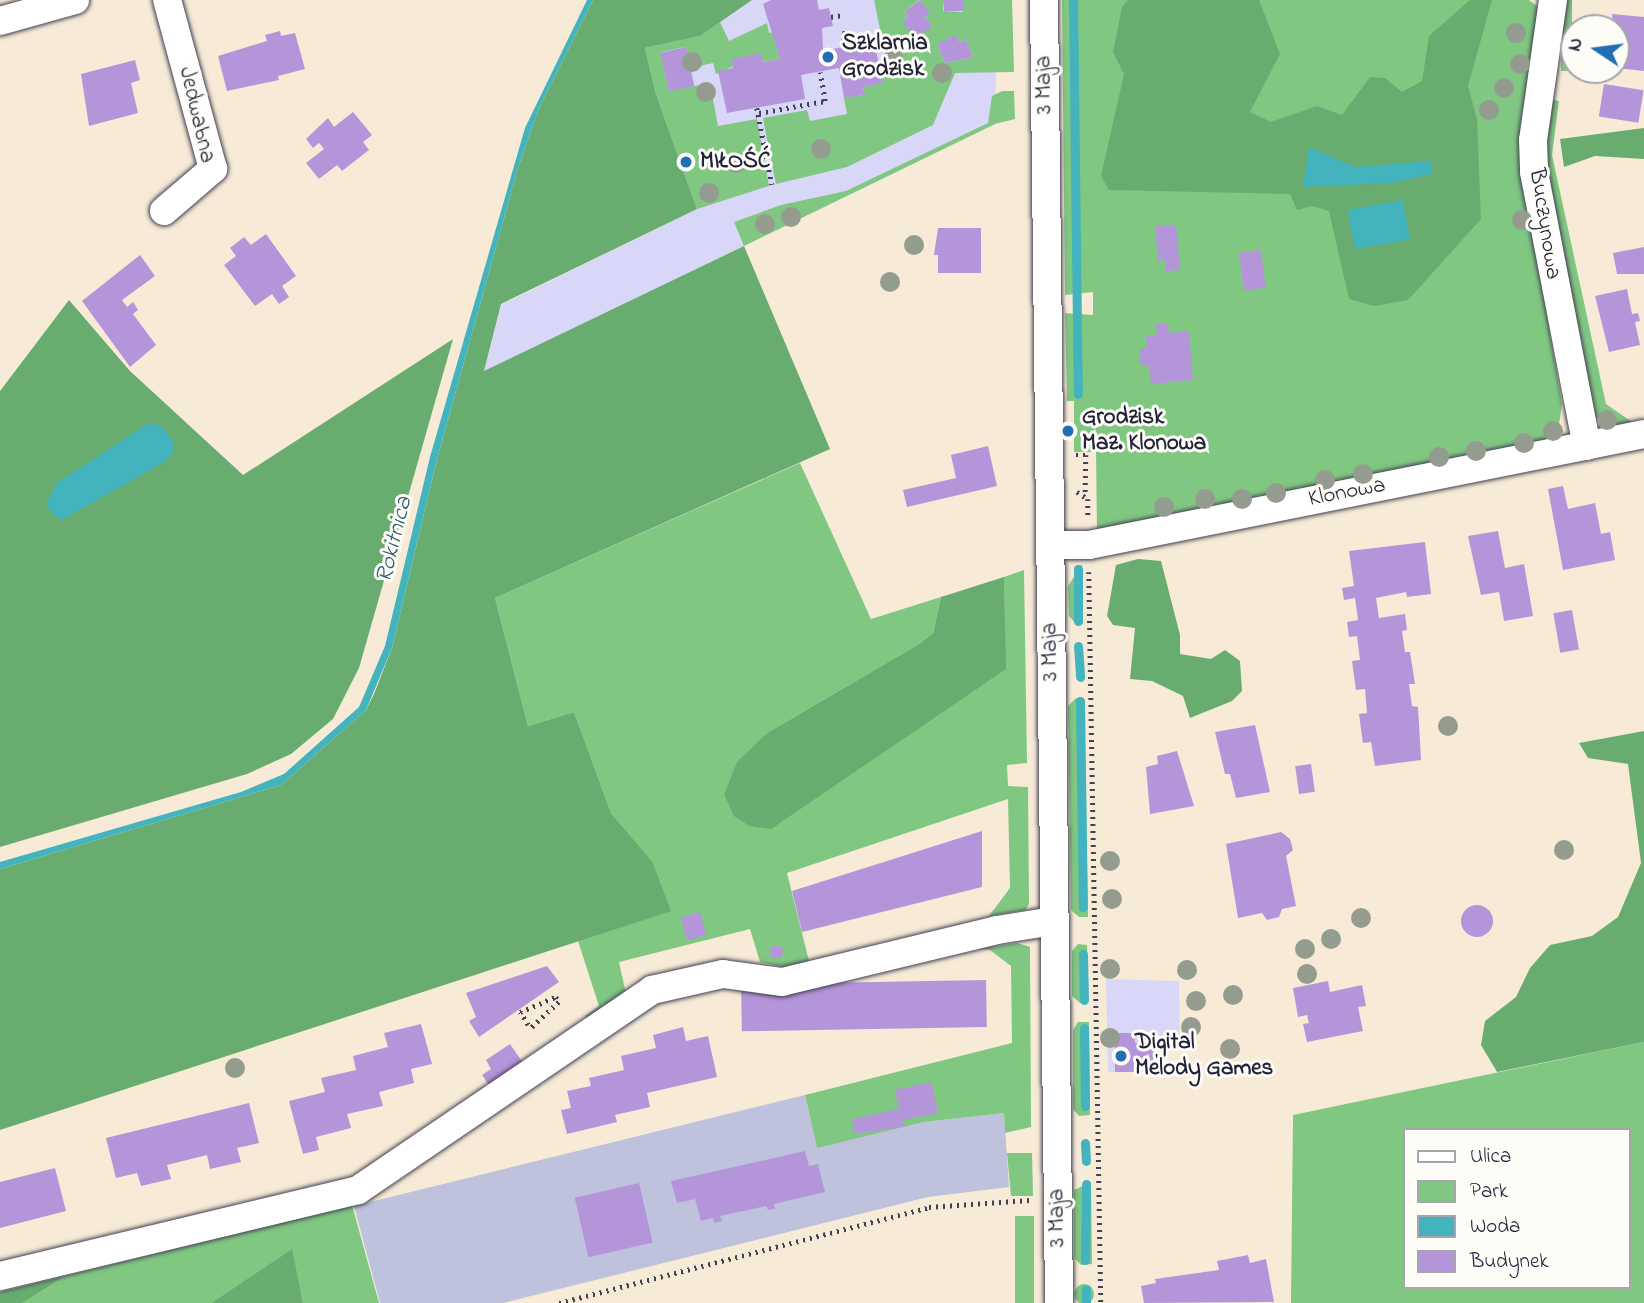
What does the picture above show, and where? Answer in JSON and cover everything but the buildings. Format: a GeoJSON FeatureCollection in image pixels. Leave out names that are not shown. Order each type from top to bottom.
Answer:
{"type":"FeatureCollection","features":[{"type":"Feature","properties":{"kind":"street"},"geometry":{"type":"LineString","coordinates":[[0,21],[75,0]]}},
{"type":"Feature","properties":{"kind":"street","name":"Jedwabna"},"geometry":{"type":"LineString","coordinates":[[164,211],[213,169],[167,0]]}},
{"type":"Feature","properties":{"kind":"street","name":"3 Maja"},"geometry":{"type":"LineString","coordinates":[[1044,0],[1059,1303]]}},
{"type":"Feature","properties":{"kind":"street","name":"Buczynowa"},"geometry":{"type":"LineString","coordinates":[[1553,0],[1533,140],[1534,172],[1587,446]]}},
{"type":"Feature","properties":{"kind":"street","name":"Klonowa"},"geometry":{"type":"LineString","coordinates":[[1050,545],[1089,545],[1644,435]]}},
{"type":"Feature","properties":{"kind":"street"},"geometry":{"type":"LineString","coordinates":[[0,1276],[358,1190],[652,990],[723,974],[782,982],[997,930],[1054,921]]}},
{"type":"Feature","properties":{"kind":"path"},"geometry":{"type":"LineString","coordinates":[[831,17],[842,15]]}},
{"type":"Feature","properties":{"kind":"path"},"geometry":{"type":"LineString","coordinates":[[842,47],[845,30]]}},
{"type":"Feature","properties":{"kind":"path"},"geometry":{"type":"LineString","coordinates":[[772,185],[758,111],[825,101],[820,72]]}},
{"type":"Feature","properties":{"kind":"path"},"geometry":{"type":"LineString","coordinates":[[1074,455],[1086,455],[1089,545],[1101,1303]]}},
{"type":"Feature","properties":{"kind":"path"},"geometry":{"type":"LineString","coordinates":[[1050,493],[1086,494]]}},
{"type":"Feature","properties":{"kind":"path"},"geometry":{"type":"LineString","coordinates":[[556,997],[559,1002],[529,1027],[520,1012],[556,997]]}},
{"type":"Feature","properties":{"kind":"path"},"geometry":{"type":"LineString","coordinates":[[559,1303],[929,1207],[1030,1200]]}},
{"type":"Feature","properties":{"kind":"shaded area"},"geometry":{"type":"Polygon","coordinates":[[[752,0],[998,0],[995,124],[484,372],[501,305],[697,209],[645,48],[700,36],[752,0]]]}},
{"type":"Feature","properties":{"kind":"shaded area"},"geometry":{"type":"Polygon","coordinates":[[[1106,979],[1179,981],[1180,1042],[1154,1043],[1154,1072],[1108,1072],[1106,979]]]}},
{"type":"Feature","properties":{"kind":"shaded area"},"geometry":{"type":"Polygon","coordinates":[[[805,1095],[817,1147],[924,1122],[1004,1113],[1009,1187],[928,1197],[503,1303],[380,1303],[354,1206],[805,1095]]]}},
{"type":"Feature","properties":{"kind":"green space"},"geometry":{"type":"Polygon","coordinates":[[[593,0],[752,0],[700,36],[645,48],[656,94],[697,209],[501,304],[484,371],[744,246],[830,449],[495,598],[528,726],[574,712],[611,813],[652,861],[671,911],[0,1130],[0,869],[281,785],[366,710],[392,648],[437,459],[518,168],[539,108],[593,0]]]}},
{"type":"Feature","properties":{"kind":"green space"},"geometry":{"type":"Polygon","coordinates":[[[874,0],[919,0],[905,11],[908,17],[902,21],[932,26],[925,17],[929,13],[920,0],[944,0],[943,11],[963,12],[964,0],[1012,0],[1014,72],[955,73],[933,125],[847,167],[776,184],[763,118],[807,110],[810,121],[847,114],[844,98],[864,95],[863,87],[882,83],[881,75],[889,73],[874,0]],[[956,36],[937,44],[945,63],[973,57],[966,40],[959,42],[956,36]]]}},
{"type":"Feature","properties":{"kind":"green space"},"geometry":{"type":"Polygon","coordinates":[[[1062,0],[1529,0],[1538,7],[1524,119],[1524,180],[1562,404],[1558,431],[1547,440],[1097,530],[1096,452],[1074,452],[1074,401],[1067,401],[1065,313],[1093,315],[1093,292],[1065,295],[1062,0]]]}},
{"type":"Feature","properties":{"kind":"green space"},"geometry":{"type":"Polygon","coordinates":[[[1128,0],[1259,0],[1280,54],[1250,112],[1271,122],[1317,106],[1342,115],[1370,77],[1385,78],[1402,92],[1422,81],[1429,36],[1470,0],[1492,0],[1468,86],[1477,119],[1481,219],[1408,300],[1374,306],[1349,299],[1329,211],[1312,206],[1297,210],[1290,194],[1109,190],[1101,176],[1124,74],[1113,52],[1122,7],[1128,0]]]}},
{"type":"Feature","properties":{"kind":"green space"},"geometry":{"type":"Polygon","coordinates":[[[1561,0],[1572,0],[1572,14],[1561,14],[1561,0]]]}},
{"type":"Feature","properties":{"kind":"green space"},"geometry":{"type":"Polygon","coordinates":[[[720,22],[729,41],[767,23],[769,33],[774,32],[780,59],[763,62],[761,54],[716,74],[713,63],[690,68],[685,47],[661,52],[669,91],[710,83],[718,126],[757,119],[769,186],[697,209],[656,94],[645,48],[700,36],[720,22]]]}},
{"type":"Feature","properties":{"kind":"green space"},"geometry":{"type":"Polygon","coordinates":[[[1002,91],[1014,91],[1015,119],[995,124],[744,246],[734,222],[781,205],[846,191],[988,123],[992,96],[1002,91]]]}},
{"type":"Feature","properties":{"kind":"green space"},"geometry":{"type":"Polygon","coordinates":[[[1550,99],[1559,101],[1552,155],[1606,404],[1632,422],[1644,420],[1644,425],[1610,428],[1593,416],[1543,166],[1550,99]]]}},
{"type":"Feature","properties":{"kind":"green space"},"geometry":{"type":"Polygon","coordinates":[[[1644,128],[1644,159],[1595,156],[1564,167],[1560,139],[1644,128]]]}},
{"type":"Feature","properties":{"kind":"green space"},"geometry":{"type":"Polygon","coordinates":[[[69,300],[130,371],[243,475],[453,339],[359,668],[333,719],[291,754],[247,774],[0,847],[0,391],[69,300]]]}},
{"type":"Feature","properties":{"kind":"green space"},"geometry":{"type":"Polygon","coordinates":[[[800,463],[871,619],[941,597],[933,633],[919,644],[767,733],[724,795],[734,815],[749,826],[1005,669],[1004,577],[1024,570],[1027,763],[1007,765],[1008,786],[1028,787],[1029,903],[1026,910],[989,916],[1010,888],[1008,799],[787,873],[809,961],[784,967],[760,962],[750,929],[619,962],[626,994],[587,1020],[585,1016],[599,1006],[578,941],[652,861],[611,813],[574,712],[528,726],[495,598],[800,463]]]}},
{"type":"Feature","properties":{"kind":"green space"},"geometry":{"type":"Polygon","coordinates":[[[1138,559],[1161,561],[1180,635],[1180,654],[1211,659],[1225,650],[1240,661],[1242,691],[1232,701],[1190,718],[1183,696],[1152,681],[1130,679],[1135,628],[1113,625],[1107,616],[1116,565],[1138,559]]]}},
{"type":"Feature","properties":{"kind":"green space"},"geometry":{"type":"Polygon","coordinates":[[[1082,564],[1083,623],[1075,623],[1069,616],[1068,586],[1082,564]]]}},
{"type":"Feature","properties":{"kind":"green space"},"geometry":{"type":"Polygon","coordinates":[[[1004,577],[1006,669],[771,829],[749,826],[734,816],[724,795],[737,762],[767,733],[919,644],[933,633],[941,597],[1004,577]]]}},
{"type":"Feature","properties":{"kind":"green space"},"geometry":{"type":"Polygon","coordinates":[[[1076,698],[1084,698],[1088,917],[1079,917],[1071,910],[1068,706],[1076,698]]]}},
{"type":"Feature","properties":{"kind":"green space"},"geometry":{"type":"Polygon","coordinates":[[[1644,731],[1644,1042],[1497,1072],[1481,1045],[1485,1021],[1516,997],[1530,968],[1550,945],[1592,936],[1618,917],[1641,863],[1628,764],[1588,758],[1579,743],[1644,731]]]}},
{"type":"Feature","properties":{"kind":"green space"},"geometry":{"type":"Polygon","coordinates":[[[1017,943],[1030,947],[1031,1127],[1005,1133],[1004,1113],[924,1122],[817,1148],[805,1095],[1012,1043],[1011,966],[990,950],[978,949],[1017,943]]]}},
{"type":"Feature","properties":{"kind":"green space"},"geometry":{"type":"Polygon","coordinates":[[[1078,944],[1087,945],[1088,1003],[1080,1003],[1072,996],[1072,951],[1078,944]]]}},
{"type":"Feature","properties":{"kind":"green space"},"geometry":{"type":"Polygon","coordinates":[[[1078,1022],[1089,1022],[1090,1115],[1079,1116],[1073,1109],[1073,1030],[1078,1022]]]}},
{"type":"Feature","properties":{"kind":"green space"},"geometry":{"type":"Polygon","coordinates":[[[1644,1042],[1644,1303],[1291,1303],[1293,1115],[1644,1042]]]}},
{"type":"Feature","properties":{"kind":"green space"},"geometry":{"type":"Polygon","coordinates":[[[1007,1153],[1032,1153],[1033,1196],[1011,1196],[1007,1153]]]}},
{"type":"Feature","properties":{"kind":"green space"},"geometry":{"type":"Polygon","coordinates":[[[1091,1182],[1092,1264],[1081,1265],[1074,1258],[1074,1190],[1091,1182]]]}},
{"type":"Feature","properties":{"kind":"green space"},"geometry":{"type":"Polygon","coordinates":[[[352,1205],[379,1303],[303,1303],[291,1250],[211,1303],[23,1303],[65,1276],[352,1205]]]}},
{"type":"Feature","properties":{"kind":"green space"},"geometry":{"type":"Polygon","coordinates":[[[1015,1216],[1034,1216],[1034,1303],[1015,1303],[1015,1216]]]}},
{"type":"Feature","properties":{"kind":"green space"},"geometry":{"type":"Polygon","coordinates":[[[292,1249],[303,1303],[211,1303],[292,1249]]]}},
{"type":"Feature","properties":{"kind":"green space"},"geometry":{"type":"Polygon","coordinates":[[[65,1276],[23,1303],[0,1303],[0,1292],[65,1276]]]}},
{"type":"Feature","properties":{"kind":"green space"},"geometry":{"type":"Polygon","coordinates":[[[1084,1284],[1091,1287],[1094,1294],[1091,1301],[1084,1304],[1077,1301],[1074,1294],[1077,1287],[1084,1284]]]}},
{"type":"Feature","properties":{"kind":"water"},"geometry":{"type":"Polygon","coordinates":[[[587,0],[593,0],[539,108],[518,168],[437,459],[392,648],[366,710],[281,785],[0,869],[0,862],[241,792],[284,774],[359,707],[385,646],[430,457],[525,128],[587,0]]]}},
{"type":"Feature","properties":{"kind":"water"},"geometry":{"type":"Polygon","coordinates":[[[1309,147],[1355,167],[1431,161],[1432,174],[1392,183],[1303,187],[1309,147]]]}},
{"type":"Feature","properties":{"kind":"water"},"geometry":{"type":"Polygon","coordinates":[[[1403,200],[1410,239],[1355,249],[1348,210],[1403,200]]]}},
{"type":"Feature","properties":{"kind":"water"},"geometry":{"type":"Polygon","coordinates":[[[149,423],[161,426],[173,440],[174,451],[164,462],[62,520],[52,514],[46,504],[57,483],[149,423]]]}},
{"type":"Feature","properties":{"kind":"waterway"},"geometry":{"type":"LineString","coordinates":[[1073,0],[1078,394]]}},
{"type":"Feature","properties":{"kind":"waterway"},"geometry":{"type":"LineString","coordinates":[[1078,569],[1078,621]]}},
{"type":"Feature","properties":{"kind":"waterway"},"geometry":{"type":"LineString","coordinates":[[1078,646],[1080,677]]}},
{"type":"Feature","properties":{"kind":"waterway"},"geometry":{"type":"LineString","coordinates":[[1080,701],[1083,907]]}},
{"type":"Feature","properties":{"kind":"waterway"},"geometry":{"type":"LineString","coordinates":[[1083,954],[1084,1000]]}},
{"type":"Feature","properties":{"kind":"waterway"},"geometry":{"type":"LineString","coordinates":[[1084,1028],[1085,1106]]}},
{"type":"Feature","properties":{"kind":"waterway"},"geometry":{"type":"LineString","coordinates":[[1085,1143],[1086,1161]]}},
{"type":"Feature","properties":{"kind":"waterway"},"geometry":{"type":"LineString","coordinates":[[1085,1260],[1086,1184]]}},
{"type":"Feature","properties":{"kind":"waterway"},"geometry":{"type":"LineString","coordinates":[[1086,1289],[1086,1303]]}},
{"type":"Feature","properties":{"kind":"place","name":"Szklarnia Grodzisk"},"geometry":{"type":"Point","coordinates":[828,57]}},
{"type":"Feature","properties":{"kind":"place","name":"MIŁOŚĆ"},"geometry":{"type":"Point","coordinates":[686,162]}},
{"type":"Feature","properties":{"kind":"place","name":"Grodzisk Maz. Klonowa"},"geometry":{"type":"Point","coordinates":[1068,431]}},
{"type":"Feature","properties":{"kind":"place","name":"Digital Melody Games"},"geometry":{"type":"Point","coordinates":[1121,1056]}},
{"type":"Feature","properties":{"kind":"water label","name":"Rokitnica"},"geometry":{"type":"Point","coordinates":[395,540]}}]}
